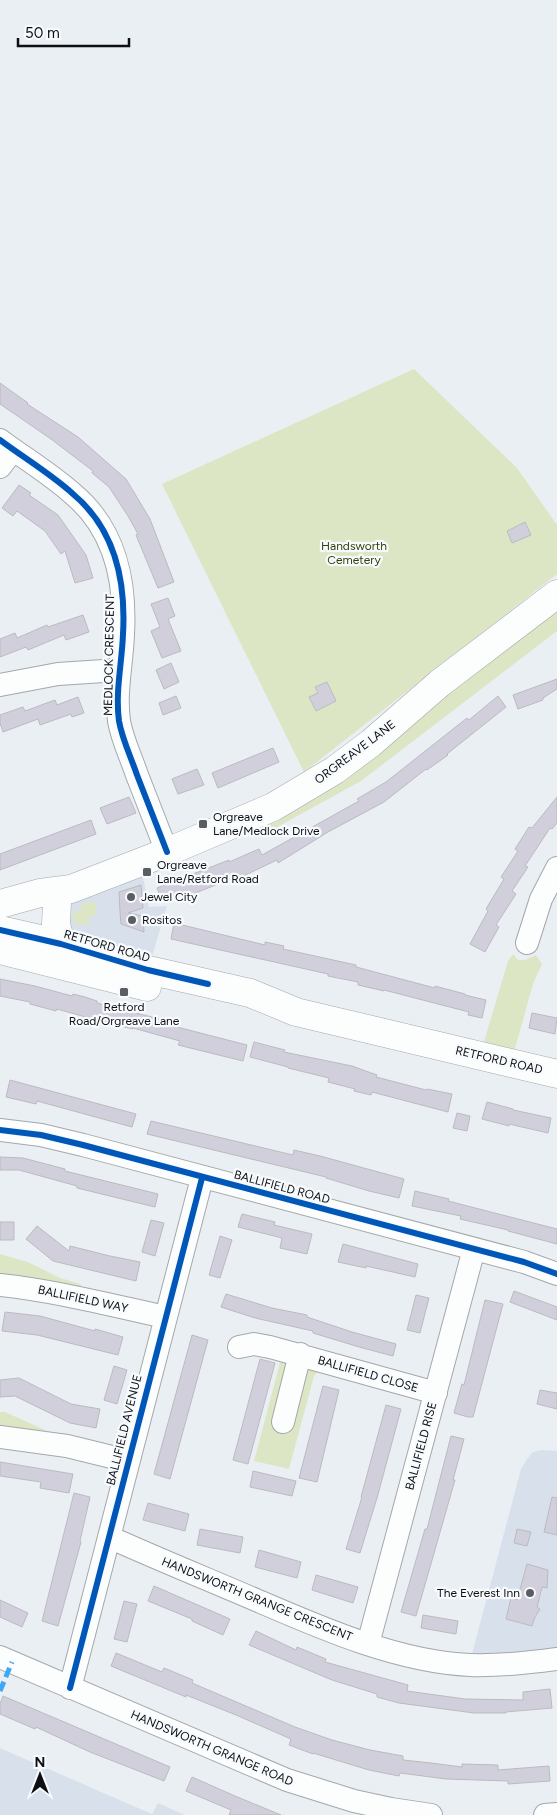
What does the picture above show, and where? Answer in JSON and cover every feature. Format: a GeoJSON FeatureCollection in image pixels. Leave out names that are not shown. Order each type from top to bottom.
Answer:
{"type":"FeatureCollection","features":[{"type":"Feature","properties":{"kind":"main road","name":"ORGREAVE LANE"},"geometry":{"type":"LineString","coordinates":[[2,924],[40,893],[64,895],[273,807],[335,770],[371,743],[440,683],[557,594]]}},
{"type":"Feature","properties":{"kind":"main road"},"geometry":{"type":"LineString","coordinates":[[61,944],[56,924],[64,895]]}},
{"type":"Feature","properties":{"kind":"main road","name":"RETFORD ROAD"},"geometry":{"type":"LineString","coordinates":[[2,924],[148,970],[250,993],[296,1012],[557,1074]]}},
{"type":"Feature","properties":{"kind":"main road","name":"RETFORD ROAD"},"geometry":{"type":"LineString","coordinates":[[2,924],[123,982],[245,1010],[296,1012]]}},
{"type":"Feature","properties":{"kind":"street","name":"MEDLOCK CRESCENT"},"geometry":{"type":"LineString","coordinates":[[4,452],[73,494],[99,522],[109,540],[116,558],[123,604],[123,635],[118,704],[120,722],[126,746],[167,852]]}},
{"type":"Feature","properties":{"kind":"street"},"geometry":{"type":"LineString","coordinates":[[0,685],[58,674],[119,670]]}},
{"type":"Feature","properties":{"kind":"street"},"geometry":{"type":"LineString","coordinates":[[527,943],[541,899],[557,868]]}},
{"type":"Feature","properties":{"kind":"street","name":"BALLIFIELD ROAD"},"geometry":{"type":"LineString","coordinates":[[0,1130],[41,1135],[75,1143],[202,1178],[474,1248],[524,1262],[557,1274]]}},
{"type":"Feature","properties":{"kind":"street","name":"BALLIFIELD AVENUE"},"geometry":{"type":"LineString","coordinates":[[70,1688],[202,1178]]}},
{"type":"Feature","properties":{"kind":"street","name":"BALLIFIELD RISE"},"geometry":{"type":"LineString","coordinates":[[368,1644],[474,1248]]}},
{"type":"Feature","properties":{"kind":"street","name":"BALLIFIELD WAY"},"geometry":{"type":"LineString","coordinates":[[0,1285],[76,1296],[165,1317]]}},
{"type":"Feature","properties":{"kind":"street","name":"BALLIFIELD CLOSE"},"geometry":{"type":"LineString","coordinates":[[238,1348],[254,1344],[300,1354],[436,1393]]}},
{"type":"Feature","properties":{"kind":"street","name":"BALLIFIELD CLOSE"},"geometry":{"type":"LineString","coordinates":[[283,1422],[300,1354]]}},
{"type":"Feature","properties":{"kind":"street"},"geometry":{"type":"LineString","coordinates":[[0,1437],[67,1446],[128,1460]]}},
{"type":"Feature","properties":{"kind":"street","name":"HANDSWORTH GRANGE CRESCENT"},"geometry":{"type":"LineString","coordinates":[[109,1537],[317,1626],[368,1644],[433,1661],[469,1665],[506,1664],[557,1659]]}},
{"type":"Feature","properties":{"kind":"street","name":"HANDSWORTH GRANGE ROAD"},"geometry":{"type":"LineString","coordinates":[[0,1657],[287,1780],[354,1801],[431,1815]]}},
{"type":"Feature","properties":{"kind":"street"},"geometry":{"type":"LineString","coordinates":[[545,1815],[557,1814]]}},
{"type":"Feature","properties":{"kind":"shaded area"},"geometry":{"type":"Polygon","coordinates":[[[140,862],[149,907],[167,906],[148,970],[61,944],[71,889],[140,862]]]}},
{"type":"Feature","properties":{"kind":"shaded area"},"geometry":{"type":"Polygon","coordinates":[[[541,1450],[557,1451],[557,1659],[469,1665],[521,1469],[533,1452],[541,1450]]]}},
{"type":"Feature","properties":{"kind":"shaded area"},"geometry":{"type":"Polygon","coordinates":[[[0,1748],[152,1814],[158,1803],[185,1815],[0,1815],[0,1748]]]}},
{"type":"Feature","properties":{"kind":"green space","name":"Handsworth Cemetery"},"geometry":{"type":"Polygon","coordinates":[[[414,369],[517,468],[557,525],[557,574],[304,772],[162,484],[414,369]]]}},
{"type":"Feature","properties":{"kind":"green space"},"geometry":{"type":"Polygon","coordinates":[[[557,603],[557,631],[361,781],[272,830],[262,822],[557,603]]]}},
{"type":"Feature","properties":{"kind":"green space"},"geometry":{"type":"Polygon","coordinates":[[[96,902],[97,915],[89,916],[89,924],[74,925],[73,911],[81,911],[81,903],[96,902]]]}},
{"type":"Feature","properties":{"kind":"green space"},"geometry":{"type":"Polygon","coordinates":[[[513,954],[518,960],[525,960],[536,955],[542,964],[533,984],[514,1052],[483,1045],[508,961],[513,954]]]}},
{"type":"Feature","properties":{"kind":"green space"},"geometry":{"type":"Polygon","coordinates":[[[0,1254],[28,1262],[60,1278],[81,1284],[80,1291],[0,1277],[0,1254]]]}},
{"type":"Feature","properties":{"kind":"green space"},"geometry":{"type":"Polygon","coordinates":[[[281,1359],[322,1367],[314,1376],[289,1469],[254,1461],[281,1359]]]}},
{"type":"Feature","properties":{"kind":"green space"},"geometry":{"type":"Polygon","coordinates":[[[0,1412],[5,1412],[45,1430],[45,1434],[0,1429],[0,1412]]]}},
{"type":"Feature","properties":{"kind":"building"},"geometry":{"type":"Polygon","coordinates":[[[0,383],[27,404],[78,437],[126,479],[150,519],[174,582],[158,588],[136,535],[138,534],[109,487],[92,473],[93,471],[51,439],[0,404],[0,383]]]}},
{"type":"Feature","properties":{"kind":"building"},"geometry":{"type":"Polygon","coordinates":[[[19,485],[31,493],[29,495],[58,515],[86,555],[93,578],[75,583],[65,551],[61,554],[45,531],[17,511],[13,516],[2,508],[19,485]]]}},
{"type":"Feature","properties":{"kind":"building"},"geometry":{"type":"Polygon","coordinates":[[[525,522],[531,535],[512,543],[507,531],[525,522]]]}},
{"type":"Feature","properties":{"kind":"building"},"geometry":{"type":"Polygon","coordinates":[[[168,598],[175,616],[168,619],[181,651],[162,658],[151,631],[160,627],[151,604],[168,598]]]}},
{"type":"Feature","properties":{"kind":"building"},"geometry":{"type":"Polygon","coordinates":[[[83,615],[89,632],[66,640],[64,635],[28,650],[26,647],[0,657],[0,639],[15,633],[17,638],[47,625],[48,627],[83,615]]]}},
{"type":"Feature","properties":{"kind":"building"},"geometry":{"type":"Polygon","coordinates":[[[171,663],[179,682],[164,689],[156,670],[171,663]]]}},
{"type":"Feature","properties":{"kind":"building"},"geometry":{"type":"Polygon","coordinates":[[[557,679],[557,689],[543,698],[543,700],[518,709],[513,695],[557,679]]]}},
{"type":"Feature","properties":{"kind":"building"},"geometry":{"type":"Polygon","coordinates":[[[327,682],[336,701],[316,711],[309,697],[318,693],[315,687],[327,682]]]}},
{"type":"Feature","properties":{"kind":"building"},"geometry":{"type":"Polygon","coordinates":[[[176,696],[181,708],[163,715],[159,703],[176,696]]]}},
{"type":"Feature","properties":{"kind":"building"},"geometry":{"type":"Polygon","coordinates":[[[498,696],[506,707],[448,755],[426,769],[384,802],[328,832],[278,863],[277,860],[239,878],[238,876],[188,896],[186,891],[162,900],[157,888],[259,849],[262,855],[359,801],[357,799],[386,782],[498,696]]]}},
{"type":"Feature","properties":{"kind":"building"},"geometry":{"type":"Polygon","coordinates":[[[78,697],[84,713],[72,717],[71,714],[40,725],[38,719],[3,732],[0,715],[23,707],[25,711],[55,700],[57,705],[78,697]]]}},
{"type":"Feature","properties":{"kind":"building"},"geometry":{"type":"Polygon","coordinates":[[[273,748],[279,762],[218,788],[212,773],[273,748]]]}},
{"type":"Feature","properties":{"kind":"building"},"geometry":{"type":"Polygon","coordinates":[[[197,769],[204,785],[178,794],[172,779],[197,769]]]}},
{"type":"Feature","properties":{"kind":"building"},"geometry":{"type":"Polygon","coordinates":[[[129,797],[136,813],[107,824],[100,808],[129,797]]]}},
{"type":"Feature","properties":{"kind":"building"},"geometry":{"type":"Polygon","coordinates":[[[557,797],[557,823],[552,829],[550,828],[525,866],[528,867],[512,891],[516,894],[496,925],[499,927],[485,952],[470,944],[488,911],[486,909],[504,879],[501,877],[518,851],[515,849],[529,827],[532,828],[557,797]]]}},
{"type":"Feature","properties":{"kind":"building"},"geometry":{"type":"Polygon","coordinates":[[[91,820],[96,834],[0,870],[0,854],[91,820]]]}},
{"type":"Feature","properties":{"kind":"building"},"geometry":{"type":"Polygon","coordinates":[[[141,885],[143,908],[128,913],[143,916],[144,932],[121,924],[120,912],[119,892],[141,885]]]}},
{"type":"Feature","properties":{"kind":"building"},"geometry":{"type":"Polygon","coordinates":[[[174,923],[265,945],[265,942],[284,946],[283,949],[356,965],[356,967],[486,1000],[482,1018],[468,1015],[469,1012],[358,985],[358,982],[328,976],[328,974],[171,939],[174,923]]]}},
{"type":"Feature","properties":{"kind":"building"},"geometry":{"type":"Polygon","coordinates":[[[0,979],[72,996],[73,994],[85,997],[97,1001],[97,1003],[174,1023],[173,1026],[247,1045],[243,1061],[178,1045],[180,1041],[133,1028],[0,996],[0,979]]]}},
{"type":"Feature","properties":{"kind":"building"},"geometry":{"type":"Polygon","coordinates":[[[532,1013],[557,1018],[555,1034],[529,1028],[532,1013]]]}},
{"type":"Feature","properties":{"kind":"building"},"geometry":{"type":"Polygon","coordinates":[[[254,1042],[285,1050],[284,1052],[352,1066],[377,1075],[376,1077],[426,1090],[452,1094],[448,1112],[372,1092],[371,1095],[354,1091],[355,1089],[328,1082],[329,1078],[250,1057],[254,1042]]]}},
{"type":"Feature","properties":{"kind":"building"},"geometry":{"type":"Polygon","coordinates":[[[10,1080],[136,1114],[132,1127],[37,1101],[36,1104],[6,1097],[10,1080]]]}},
{"type":"Feature","properties":{"kind":"building"},"geometry":{"type":"Polygon","coordinates":[[[487,1102],[551,1118],[548,1133],[482,1119],[487,1102]]]}},
{"type":"Feature","properties":{"kind":"building"},"geometry":{"type":"Polygon","coordinates":[[[457,1113],[470,1116],[467,1131],[453,1128],[457,1113]]]}},
{"type":"Feature","properties":{"kind":"building"},"geometry":{"type":"Polygon","coordinates":[[[151,1121],[293,1155],[294,1150],[404,1179],[399,1198],[369,1191],[326,1177],[147,1134],[151,1121]]]}},
{"type":"Feature","properties":{"kind":"building"},"geometry":{"type":"Polygon","coordinates":[[[0,1157],[23,1158],[65,1169],[65,1171],[158,1194],[155,1207],[77,1188],[77,1186],[19,1170],[0,1170],[0,1157]]]}},
{"type":"Feature","properties":{"kind":"building"},"geometry":{"type":"Polygon","coordinates":[[[415,1191],[557,1229],[557,1244],[460,1219],[461,1216],[412,1206],[415,1191]]]}},
{"type":"Feature","properties":{"kind":"building"},"geometry":{"type":"Polygon","coordinates":[[[242,1214],[275,1222],[274,1225],[312,1234],[307,1254],[280,1248],[282,1238],[238,1227],[242,1214]]]}},
{"type":"Feature","properties":{"kind":"building"},"geometry":{"type":"Polygon","coordinates":[[[151,1220],[164,1223],[155,1256],[142,1252],[151,1220]]]}},
{"type":"Feature","properties":{"kind":"building"},"geometry":{"type":"Polygon","coordinates":[[[0,1222],[14,1222],[14,1240],[0,1240],[0,1222]]]}},
{"type":"Feature","properties":{"kind":"building"},"geometry":{"type":"Polygon","coordinates":[[[37,1226],[69,1251],[70,1246],[140,1262],[136,1281],[53,1261],[26,1239],[37,1226]]]}},
{"type":"Feature","properties":{"kind":"building"},"geometry":{"type":"Polygon","coordinates":[[[220,1236],[232,1240],[220,1278],[209,1275],[220,1236]]]}},
{"type":"Feature","properties":{"kind":"building"},"geometry":{"type":"Polygon","coordinates":[[[343,1244],[418,1264],[415,1277],[338,1262],[343,1244]]]}},
{"type":"Feature","properties":{"kind":"building"},"geometry":{"type":"Polygon","coordinates":[[[514,1291],[557,1307],[557,1320],[510,1302],[514,1291]]]}},
{"type":"Feature","properties":{"kind":"building"},"geometry":{"type":"Polygon","coordinates":[[[226,1294],[272,1308],[307,1315],[307,1317],[352,1332],[396,1344],[393,1356],[313,1333],[313,1331],[255,1318],[221,1307],[226,1294]]]}},
{"type":"Feature","properties":{"kind":"building"},"geometry":{"type":"Polygon","coordinates":[[[416,1295],[429,1298],[420,1333],[407,1330],[416,1295]]]}},
{"type":"Feature","properties":{"kind":"building"},"geometry":{"type":"Polygon","coordinates":[[[485,1300],[503,1304],[473,1417],[468,1417],[454,1413],[462,1384],[464,1385],[485,1300]]]}},
{"type":"Feature","properties":{"kind":"building"},"geometry":{"type":"Polygon","coordinates":[[[5,1312],[40,1316],[123,1337],[118,1355],[37,1335],[2,1331],[5,1312]]]}},
{"type":"Feature","properties":{"kind":"building"},"geometry":{"type":"Polygon","coordinates":[[[192,1335],[208,1340],[170,1479],[154,1474],[192,1335]]]}},
{"type":"Feature","properties":{"kind":"building"},"geometry":{"type":"Polygon","coordinates":[[[260,1359],[275,1363],[248,1464],[233,1460],[260,1359]]]}},
{"type":"Feature","properties":{"kind":"building"},"geometry":{"type":"Polygon","coordinates":[[[114,1366],[127,1370],[117,1404],[104,1400],[114,1366]]]}},
{"type":"Feature","properties":{"kind":"building"},"geometry":{"type":"Polygon","coordinates":[[[19,1378],[71,1404],[100,1409],[96,1428],[70,1423],[15,1396],[0,1397],[0,1380],[19,1378]]]}},
{"type":"Feature","properties":{"kind":"building"},"geometry":{"type":"Polygon","coordinates":[[[323,1386],[339,1390],[317,1482],[299,1478],[323,1386]]]}},
{"type":"Feature","properties":{"kind":"building"},"geometry":{"type":"Polygon","coordinates":[[[540,1390],[557,1393],[557,1409],[537,1404],[540,1390]]]}},
{"type":"Feature","properties":{"kind":"building"},"geometry":{"type":"Polygon","coordinates":[[[386,1405],[401,1409],[360,1553],[346,1549],[386,1405]]]}},
{"type":"Feature","properties":{"kind":"building"},"geometry":{"type":"Polygon","coordinates":[[[451,1436],[464,1439],[453,1480],[455,1480],[416,1616],[401,1612],[425,1529],[427,1529],[451,1436]]]}},
{"type":"Feature","properties":{"kind":"building"},"geometry":{"type":"Polygon","coordinates":[[[0,1462],[73,1474],[69,1493],[40,1488],[41,1482],[0,1476],[0,1462]]]}},
{"type":"Feature","properties":{"kind":"building"},"geometry":{"type":"Polygon","coordinates":[[[253,1471],[296,1481],[292,1496],[250,1487],[253,1471]]]}},
{"type":"Feature","properties":{"kind":"building"},"geometry":{"type":"Polygon","coordinates":[[[74,1493],[90,1497],[81,1542],[58,1626],[42,1621],[74,1493]]]}},
{"type":"Feature","properties":{"kind":"building"},"geometry":{"type":"Polygon","coordinates":[[[552,1497],[557,1498],[557,1535],[544,1532],[552,1497]]]}},
{"type":"Feature","properties":{"kind":"building"},"geometry":{"type":"Polygon","coordinates":[[[148,1503],[189,1514],[185,1531],[143,1520],[148,1503]]]}},
{"type":"Feature","properties":{"kind":"building"},"geometry":{"type":"Polygon","coordinates":[[[200,1529],[243,1537],[240,1553],[197,1545],[200,1529]]]}},
{"type":"Feature","properties":{"kind":"building"},"geometry":{"type":"Polygon","coordinates":[[[517,1529],[531,1532],[527,1546],[514,1543],[517,1529]]]}},
{"type":"Feature","properties":{"kind":"building"},"geometry":{"type":"Polygon","coordinates":[[[259,1550],[301,1562],[297,1578],[255,1567],[259,1550]]]}},
{"type":"Feature","properties":{"kind":"building","name":"The Everest Inn"},"geometry":{"type":"Polygon","coordinates":[[[527,1564],[548,1570],[547,1588],[542,1587],[537,1607],[540,1609],[532,1626],[506,1619],[511,1598],[517,1600],[527,1564]]]}},
{"type":"Feature","properties":{"kind":"building"},"geometry":{"type":"Polygon","coordinates":[[[316,1575],[358,1587],[353,1603],[312,1590],[316,1575]]]}},
{"type":"Feature","properties":{"kind":"building"},"geometry":{"type":"Polygon","coordinates":[[[154,1586],[230,1619],[223,1635],[192,1621],[192,1619],[148,1601],[154,1586]]]}},
{"type":"Feature","properties":{"kind":"building"},"geometry":{"type":"Polygon","coordinates":[[[0,1600],[28,1613],[22,1627],[0,1617],[0,1600]]]}},
{"type":"Feature","properties":{"kind":"building"},"geometry":{"type":"Polygon","coordinates":[[[124,1601],[137,1604],[127,1642],[114,1639],[124,1601]]]}},
{"type":"Feature","properties":{"kind":"building"},"geometry":{"type":"Polygon","coordinates":[[[423,1615],[458,1621],[456,1634],[421,1628],[423,1615]]]}},
{"type":"Feature","properties":{"kind":"building"},"geometry":{"type":"Polygon","coordinates":[[[256,1631],[296,1650],[297,1647],[326,1659],[325,1662],[408,1685],[407,1691],[465,1699],[523,1700],[523,1692],[550,1689],[552,1708],[506,1713],[474,1713],[399,1703],[332,1680],[249,1645],[256,1631]]]}},
{"type":"Feature","properties":{"kind":"building"},"geometry":{"type":"Polygon","coordinates":[[[116,1653],[162,1672],[164,1668],[193,1680],[192,1683],[295,1727],[332,1740],[403,1756],[403,1760],[462,1767],[462,1764],[498,1765],[498,1770],[549,1766],[550,1781],[508,1784],[508,1781],[446,1779],[400,1773],[399,1776],[369,1770],[313,1754],[289,1745],[291,1739],[236,1715],[111,1666],[116,1653]]]}},
{"type":"Feature","properties":{"kind":"building"},"geometry":{"type":"Polygon","coordinates":[[[3,1696],[170,1767],[164,1781],[90,1752],[36,1727],[35,1729],[0,1714],[0,1704],[3,1696]]]}},
{"type":"Feature","properties":{"kind":"building"},"geometry":{"type":"Polygon","coordinates":[[[192,1777],[281,1815],[229,1815],[231,1810],[186,1791],[192,1777]]]}},
{"type":"Feature","properties":{"kind":"marked path"},"geometry":{"type":"LineString","coordinates":[[0,1691],[12,1662]]}},
{"type":"Feature","properties":{"kind":"cycle path"},"geometry":{"type":"LineString","coordinates":[[0,440],[73,494],[99,523],[108,540],[120,576],[122,595],[123,634],[118,688],[119,721],[127,748],[167,852]]}},
{"type":"Feature","properties":{"kind":"cycle path"},"geometry":{"type":"LineString","coordinates":[[0,930],[61,944],[148,970],[208,984]]}},
{"type":"Feature","properties":{"kind":"cycle path"},"geometry":{"type":"LineString","coordinates":[[0,1130],[41,1135],[83,1145],[524,1262],[557,1274]]}},
{"type":"Feature","properties":{"kind":"cycle path"},"geometry":{"type":"LineString","coordinates":[[70,1688],[202,1178]]}},
{"type":"Feature","properties":{"kind":"place","name":"Orgreave Lane/Medlock Drive"},"geometry":{"type":"Point","coordinates":[203,824]}},
{"type":"Feature","properties":{"kind":"place","name":"Orgreave Lane/Retford Road"},"geometry":{"type":"Point","coordinates":[147,872]}},
{"type":"Feature","properties":{"kind":"place","name":"Jewel City"},"geometry":{"type":"Point","coordinates":[131,897]}},
{"type":"Feature","properties":{"kind":"place","name":"Rositos"},"geometry":{"type":"Point","coordinates":[132,920]}},
{"type":"Feature","properties":{"kind":"place","name":"Retford Road/Orgreave Lane"},"geometry":{"type":"Point","coordinates":[124,992]}},
{"type":"Feature","properties":{"kind":"place","name":"The Everest Inn"},"geometry":{"type":"Point","coordinates":[530,1593]}}]}
